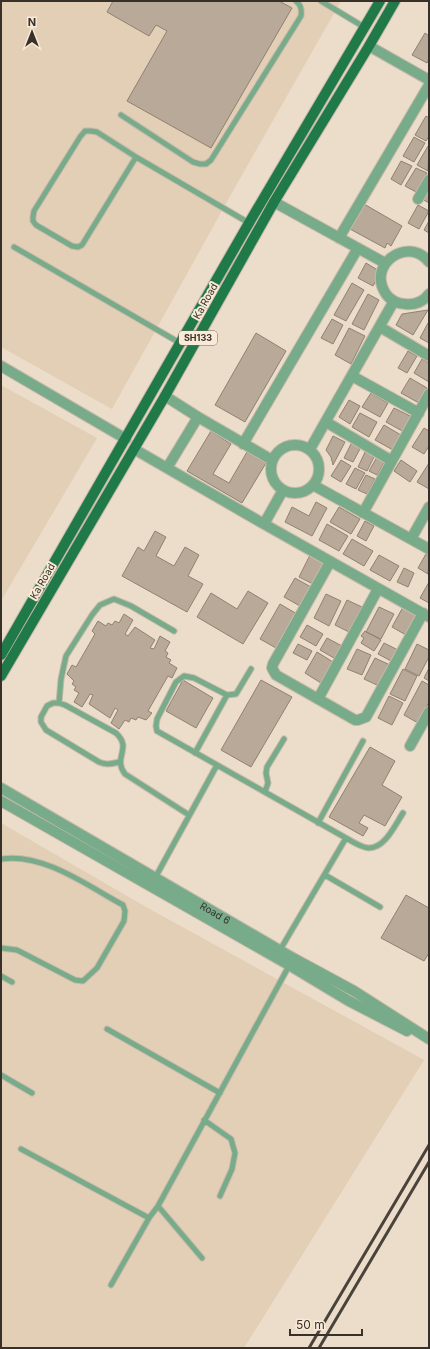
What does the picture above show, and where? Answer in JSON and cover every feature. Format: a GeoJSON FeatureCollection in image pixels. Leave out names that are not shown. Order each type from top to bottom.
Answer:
{"type":"FeatureCollection","features":[{"type":"Feature","properties":{"kind":"main road","name":"Ka Road"},"geometry":{"type":"LineString","coordinates":[[1,676],[165,396],[274,202],[395,1]]}},
{"type":"Feature","properties":{"kind":"main road","name":"Ka Road"},"geometry":{"type":"LineString","coordinates":[[1,655],[126,439],[248,223],[364,27],[376,2]]}},
{"type":"Feature","properties":{"kind":"street"},"geometry":{"type":"LineString","coordinates":[[369,46],[429,80]]}},
{"type":"Feature","properties":{"kind":"street"},"geometry":{"type":"LineString","coordinates":[[339,238],[429,85]]}},
{"type":"Feature","properties":{"kind":"street"},"geometry":{"type":"LineString","coordinates":[[418,199],[429,180]]}},
{"type":"Feature","properties":{"kind":"street"},"geometry":{"type":"LineString","coordinates":[[274,202],[385,263]]}},
{"type":"Feature","properties":{"kind":"street"},"geometry":{"type":"LineString","coordinates":[[243,444],[358,248]]}},
{"type":"Feature","properties":{"kind":"street"},"geometry":{"type":"LineString","coordinates":[[428,258],[411,251],[394,255],[385,263],[381,275],[381,283],[388,296],[394,301],[402,304],[411,305],[426,298],[429,294]]}},
{"type":"Feature","properties":{"kind":"street"},"geometry":{"type":"LineString","coordinates":[[310,449],[394,301]]}},
{"type":"Feature","properties":{"kind":"street"},"geometry":{"type":"LineString","coordinates":[[380,327],[429,356]]}},
{"type":"Feature","properties":{"kind":"street"},"geometry":{"type":"LineString","coordinates":[[1,366],[126,439]]}},
{"type":"Feature","properties":{"kind":"street"},"geometry":{"type":"LineString","coordinates":[[352,376],[419,413]]}},
{"type":"Feature","properties":{"kind":"street"},"geometry":{"type":"LineString","coordinates":[[363,513],[429,394]]}},
{"type":"Feature","properties":{"kind":"street"},"geometry":{"type":"LineString","coordinates":[[165,396],[272,460]]}},
{"type":"Feature","properties":{"kind":"street"},"geometry":{"type":"LineString","coordinates":[[168,468],[198,417]]}},
{"type":"Feature","properties":{"kind":"street"},"geometry":{"type":"LineString","coordinates":[[326,422],[392,460]]}},
{"type":"Feature","properties":{"kind":"street"},"geometry":{"type":"LineString","coordinates":[[296,444],[304,446],[316,455],[320,470],[318,478],[308,490],[294,493],[283,490],[274,483],[271,476],[270,468],[272,460],[281,448],[296,444]]}},
{"type":"Feature","properties":{"kind":"street"},"geometry":{"type":"LineString","coordinates":[[134,449],[330,562],[426,615],[366,717],[358,720],[354,720],[276,675],[272,668],[330,562]]}},
{"type":"Feature","properties":{"kind":"street"},"geometry":{"type":"LineString","coordinates":[[313,485],[429,549]]}},
{"type":"Feature","properties":{"kind":"street"},"geometry":{"type":"LineString","coordinates":[[264,524],[283,490]]}},
{"type":"Feature","properties":{"kind":"street"},"geometry":{"type":"LineString","coordinates":[[411,539],[429,507]]}},
{"type":"Feature","properties":{"kind":"street"},"geometry":{"type":"LineString","coordinates":[[318,699],[378,588]]}},
{"type":"Feature","properties":{"kind":"street"},"geometry":{"type":"LineString","coordinates":[[410,746],[429,712]]}},
{"type":"Feature","properties":{"kind":"street","name":"Road 6"},"geometry":{"type":"LineString","coordinates":[[1,788],[153,882],[292,962],[354,991],[429,1040]]}},
{"type":"Feature","properties":{"kind":"street","name":"Road 6"},"geometry":{"type":"LineString","coordinates":[[1,801],[280,950],[292,962]]}},
{"type":"Feature","properties":{"kind":"lane"},"geometry":{"type":"LineString","coordinates":[[121,115],[193,162],[206,164],[211,160],[301,16],[302,3],[296,1]]}},
{"type":"Feature","properties":{"kind":"lane"},"geometry":{"type":"LineString","coordinates":[[321,1],[364,27]]}},
{"type":"Feature","properties":{"kind":"lane"},"geometry":{"type":"LineString","coordinates":[[136,158],[82,245],[78,247],[72,246],[36,225],[33,221],[32,216],[34,211],[80,136],[85,131],[91,131],[97,132],[136,158],[248,223]]}},
{"type":"Feature","properties":{"kind":"lane"},"geometry":{"type":"LineString","coordinates":[[14,247],[180,343]]}},
{"type":"Feature","properties":{"kind":"lane"},"geometry":{"type":"LineString","coordinates":[[59,703],[61,679],[66,656],[100,605],[114,599],[131,606],[174,631]]}},
{"type":"Feature","properties":{"kind":"lane"},"geometry":{"type":"LineString","coordinates":[[251,668],[236,694],[227,695],[194,678],[184,676],[176,682],[157,719],[157,731],[318,823],[368,848],[376,847],[387,838],[403,813]]}},
{"type":"Feature","properties":{"kind":"lane"},"geometry":{"type":"LineString","coordinates":[[195,753],[227,695]]}},
{"type":"Feature","properties":{"kind":"lane"},"geometry":{"type":"LineString","coordinates":[[119,762],[112,764],[99,762],[46,730],[41,722],[41,717],[47,706],[53,703],[59,703],[72,708],[116,733],[121,737],[123,750],[119,762],[121,769],[130,778],[189,815]]}},
{"type":"Feature","properties":{"kind":"lane"},"geometry":{"type":"LineString","coordinates":[[265,792],[268,783],[266,773],[267,767],[284,739]]}},
{"type":"Feature","properties":{"kind":"lane"},"geometry":{"type":"LineString","coordinates":[[318,823],[363,741]]}},
{"type":"Feature","properties":{"kind":"lane"},"geometry":{"type":"LineString","coordinates":[[153,882],[217,765]]}},
{"type":"Feature","properties":{"kind":"lane"},"geometry":{"type":"LineString","coordinates":[[280,950],[346,838]]}},
{"type":"Feature","properties":{"kind":"lane"},"geometry":{"type":"LineString","coordinates":[[1,859],[9,858],[31,860],[51,866],[123,905],[125,911],[124,921],[107,952],[97,968],[83,981],[75,980],[17,950],[1,948]]}},
{"type":"Feature","properties":{"kind":"lane"},"geometry":{"type":"LineString","coordinates":[[324,875],[380,907]]}},
{"type":"Feature","properties":{"kind":"lane"},"geometry":{"type":"LineString","coordinates":[[111,1285],[149,1218],[158,1206],[292,962]]}},
{"type":"Feature","properties":{"kind":"lane"},"geometry":{"type":"LineString","coordinates":[[1,976],[12,982]]}},
{"type":"Feature","properties":{"kind":"lane"},"geometry":{"type":"LineString","coordinates":[[107,1029],[220,1093]]}},
{"type":"Feature","properties":{"kind":"lane"},"geometry":{"type":"LineString","coordinates":[[1,1075],[32,1093]]}},
{"type":"Feature","properties":{"kind":"lane"},"geometry":{"type":"LineString","coordinates":[[204,1120],[231,1139],[235,1153],[232,1169],[220,1196]]}},
{"type":"Feature","properties":{"kind":"lane"},"geometry":{"type":"LineString","coordinates":[[20,1149],[149,1218]]}},
{"type":"Feature","properties":{"kind":"lane"},"geometry":{"type":"LineString","coordinates":[[158,1206],[202,1258]]}},
{"type":"Feature","properties":{"kind":"shaded area"},"geometry":{"type":"Polygon","coordinates":[[[1,1],[341,1],[234,189],[112,409],[1,347],[1,1]]]}},
{"type":"Feature","properties":{"kind":"shaded area"},"geometry":{"type":"Polygon","coordinates":[[[1,385],[97,438],[1,601],[1,385]]]}},
{"type":"Feature","properties":{"kind":"shaded area"},"geometry":{"type":"Polygon","coordinates":[[[1,823],[146,907],[424,1060],[244,1348],[1,1348],[1,823]]]}},
{"type":"Feature","properties":{"kind":"building"},"geometry":{"type":"Polygon","coordinates":[[[113,1],[279,1],[292,8],[211,148],[127,101],[167,31],[156,25],[149,36],[107,12],[113,1]]]}},
{"type":"Feature","properties":{"kind":"building"},"geometry":{"type":"Polygon","coordinates":[[[425,33],[429,36],[429,59],[427,63],[412,55],[425,33]]]}},
{"type":"Feature","properties":{"kind":"building"},"geometry":{"type":"Polygon","coordinates":[[[426,116],[429,118],[429,136],[426,141],[415,135],[426,116]]]}},
{"type":"Feature","properties":{"kind":"building"},"geometry":{"type":"Polygon","coordinates":[[[414,137],[425,143],[414,162],[403,156],[414,137]]]}},
{"type":"Feature","properties":{"kind":"building"},"geometry":{"type":"Polygon","coordinates":[[[428,146],[429,147],[428,171],[417,165],[428,146]]]}},
{"type":"Feature","properties":{"kind":"building"},"geometry":{"type":"Polygon","coordinates":[[[401,161],[412,166],[401,185],[391,179],[401,161]]]}},
{"type":"Feature","properties":{"kind":"building"},"geometry":{"type":"Polygon","coordinates":[[[416,168],[427,173],[416,192],[405,186],[416,168]]]}},
{"type":"Feature","properties":{"kind":"building"},"geometry":{"type":"Polygon","coordinates":[[[429,187],[429,203],[422,199],[429,187]]]}},
{"type":"Feature","properties":{"kind":"building"},"geometry":{"type":"Polygon","coordinates":[[[364,204],[402,226],[391,246],[387,243],[385,248],[350,229],[364,204]]]}},
{"type":"Feature","properties":{"kind":"building"},"geometry":{"type":"Polygon","coordinates":[[[418,205],[429,211],[419,229],[408,223],[418,205]]]}},
{"type":"Feature","properties":{"kind":"building"},"geometry":{"type":"Polygon","coordinates":[[[429,221],[429,233],[424,230],[429,221]]]}},
{"type":"Feature","properties":{"kind":"building"},"geometry":{"type":"Polygon","coordinates":[[[366,263],[381,272],[373,286],[358,278],[366,263]]]}},
{"type":"Feature","properties":{"kind":"building"},"geometry":{"type":"Polygon","coordinates":[[[352,283],[364,290],[346,321],[334,315],[352,283]]]}},
{"type":"Feature","properties":{"kind":"building"},"geometry":{"type":"Polygon","coordinates":[[[368,294],[379,300],[364,330],[352,324],[368,294]]]}},
{"type":"Feature","properties":{"kind":"building"},"geometry":{"type":"Polygon","coordinates":[[[428,310],[413,335],[396,325],[402,314],[428,310]]]}},
{"type":"Feature","properties":{"kind":"building"},"geometry":{"type":"Polygon","coordinates":[[[332,319],[343,325],[333,344],[321,338],[332,319]]]}},
{"type":"Feature","properties":{"kind":"building"},"geometry":{"type":"Polygon","coordinates":[[[428,323],[429,324],[429,343],[420,338],[428,323]]]}},
{"type":"Feature","properties":{"kind":"building"},"geometry":{"type":"Polygon","coordinates":[[[349,328],[365,336],[351,364],[335,355],[349,328]]]}},
{"type":"Feature","properties":{"kind":"building"},"geometry":{"type":"Polygon","coordinates":[[[256,333],[286,351],[245,422],[215,405],[256,333]]]}},
{"type":"Feature","properties":{"kind":"building"},"geometry":{"type":"Polygon","coordinates":[[[408,351],[417,356],[407,373],[398,368],[408,351]]]}},
{"type":"Feature","properties":{"kind":"building"},"geometry":{"type":"Polygon","coordinates":[[[422,359],[429,363],[429,382],[414,373],[422,359]]]}},
{"type":"Feature","properties":{"kind":"building"},"geometry":{"type":"Polygon","coordinates":[[[410,378],[427,388],[419,403],[401,393],[410,378]]]}},
{"type":"Feature","properties":{"kind":"building"},"geometry":{"type":"Polygon","coordinates":[[[371,393],[388,403],[380,417],[362,407],[371,393]]]}},
{"type":"Feature","properties":{"kind":"building"},"geometry":{"type":"Polygon","coordinates":[[[349,400],[360,406],[350,424],[339,417],[349,400]]]}},
{"type":"Feature","properties":{"kind":"building"},"geometry":{"type":"Polygon","coordinates":[[[394,408],[412,417],[404,432],[386,422],[394,408]]]}},
{"type":"Feature","properties":{"kind":"building"},"geometry":{"type":"Polygon","coordinates":[[[360,413],[377,422],[369,437],[352,427],[360,413]]]}},
{"type":"Feature","properties":{"kind":"building"},"geometry":{"type":"Polygon","coordinates":[[[384,425],[401,435],[393,450],[375,440],[384,425]]]}},
{"type":"Feature","properties":{"kind":"building"},"geometry":{"type":"Polygon","coordinates":[[[424,428],[429,431],[429,446],[424,454],[412,447],[424,428]]]}},
{"type":"Feature","properties":{"kind":"building"},"geometry":{"type":"Polygon","coordinates":[[[211,431],[231,444],[213,474],[229,483],[247,452],[266,463],[242,503],[187,471],[211,431]]]}},
{"type":"Feature","properties":{"kind":"building"},"geometry":{"type":"Polygon","coordinates":[[[333,436],[345,442],[333,465],[331,457],[326,450],[333,436]]]}},
{"type":"Feature","properties":{"kind":"building"},"geometry":{"type":"Polygon","coordinates":[[[352,442],[361,447],[353,462],[344,458],[352,442]]]}},
{"type":"Feature","properties":{"kind":"building"},"geometry":{"type":"Polygon","coordinates":[[[366,450],[375,455],[367,471],[358,467],[366,450]]]}},
{"type":"Feature","properties":{"kind":"building"},"geometry":{"type":"Polygon","coordinates":[[[377,457],[385,461],[377,475],[369,471],[377,457]]]}},
{"type":"Feature","properties":{"kind":"building"},"geometry":{"type":"Polygon","coordinates":[[[341,460],[351,466],[341,482],[331,476],[341,460]]]}},
{"type":"Feature","properties":{"kind":"building"},"geometry":{"type":"Polygon","coordinates":[[[401,460],[417,471],[410,482],[394,471],[401,460]]]}},
{"type":"Feature","properties":{"kind":"building"},"geometry":{"type":"Polygon","coordinates":[[[429,463],[429,489],[417,482],[429,463]]]}},
{"type":"Feature","properties":{"kind":"building"},"geometry":{"type":"Polygon","coordinates":[[[355,468],[365,473],[356,489],[346,484],[355,468]]]}},
{"type":"Feature","properties":{"kind":"building"},"geometry":{"type":"Polygon","coordinates":[[[366,475],[375,479],[367,494],[358,490],[366,475]]]}},
{"type":"Feature","properties":{"kind":"building"},"geometry":{"type":"Polygon","coordinates":[[[316,502],[327,508],[312,536],[285,522],[292,507],[309,516],[316,502]]]}},
{"type":"Feature","properties":{"kind":"building"},"geometry":{"type":"Polygon","coordinates":[[[339,507],[360,519],[351,534],[330,522],[339,507]]]}},
{"type":"Feature","properties":{"kind":"building"},"geometry":{"type":"Polygon","coordinates":[[[365,521],[374,526],[366,541],[357,536],[365,521]]]}},
{"type":"Feature","properties":{"kind":"building"},"geometry":{"type":"Polygon","coordinates":[[[327,524],[348,536],[339,551],[319,540],[327,524]]]}},
{"type":"Feature","properties":{"kind":"building"},"geometry":{"type":"Polygon","coordinates":[[[155,531],[166,537],[156,556],[174,566],[185,547],[199,555],[188,576],[203,584],[187,612],[122,576],[138,547],[144,551],[155,531]]]}},
{"type":"Feature","properties":{"kind":"building"},"geometry":{"type":"Polygon","coordinates":[[[352,539],[373,551],[364,566],[343,554],[352,539]]]}},
{"type":"Feature","properties":{"kind":"building"},"geometry":{"type":"Polygon","coordinates":[[[426,554],[429,556],[428,574],[418,568],[426,554]]]}},
{"type":"Feature","properties":{"kind":"building"},"geometry":{"type":"Polygon","coordinates":[[[310,555],[324,562],[313,584],[299,577],[310,555]]]}},
{"type":"Feature","properties":{"kind":"building"},"geometry":{"type":"Polygon","coordinates":[[[379,555],[399,566],[390,581],[370,570],[379,555]]]}},
{"type":"Feature","properties":{"kind":"building"},"geometry":{"type":"Polygon","coordinates":[[[404,568],[414,573],[408,587],[397,582],[404,568]]]}},
{"type":"Feature","properties":{"kind":"building"},"geometry":{"type":"Polygon","coordinates":[[[295,578],[311,587],[300,606],[284,597],[295,578]]]}},
{"type":"Feature","properties":{"kind":"building"},"geometry":{"type":"Polygon","coordinates":[[[429,582],[429,603],[420,598],[429,582]]]}},
{"type":"Feature","properties":{"kind":"building"},"geometry":{"type":"Polygon","coordinates":[[[248,591],[268,603],[243,644],[197,617],[211,593],[237,609],[248,591]]]}},
{"type":"Feature","properties":{"kind":"building"},"geometry":{"type":"Polygon","coordinates":[[[326,594],[341,601],[329,626],[314,618],[326,594]]]}},
{"type":"Feature","properties":{"kind":"building"},"geometry":{"type":"Polygon","coordinates":[[[347,600],[362,607],[349,632],[335,625],[347,600]]]}},
{"type":"Feature","properties":{"kind":"building"},"geometry":{"type":"Polygon","coordinates":[[[280,604],[297,614],[276,648],[260,639],[280,604]]]}},
{"type":"Feature","properties":{"kind":"building"},"geometry":{"type":"Polygon","coordinates":[[[379,607],[394,614],[381,639],[366,632],[379,607]]]}},
{"type":"Feature","properties":{"kind":"building"},"geometry":{"type":"Polygon","coordinates":[[[403,607],[417,615],[406,635],[392,627],[403,607]]]}},
{"type":"Feature","properties":{"kind":"building"},"geometry":{"type":"Polygon","coordinates":[[[124,614],[133,620],[125,634],[128,636],[135,627],[155,640],[150,648],[154,649],[160,636],[170,642],[165,651],[168,653],[166,657],[171,660],[169,663],[177,668],[172,678],[168,676],[148,711],[152,713],[146,720],[138,717],[136,720],[131,718],[129,722],[125,720],[119,729],[111,723],[118,710],[115,708],[110,718],[89,704],[93,695],[90,694],[82,707],[74,702],[79,693],[74,690],[76,687],[72,684],[74,681],[67,674],[72,665],[76,667],[95,634],[92,631],[98,621],[106,626],[108,623],[112,625],[115,621],[119,623],[124,614]]]}},
{"type":"Feature","properties":{"kind":"building"},"geometry":{"type":"Polygon","coordinates":[[[307,625],[323,634],[316,646],[300,637],[307,625]]]}},
{"type":"Feature","properties":{"kind":"building"},"geometry":{"type":"Polygon","coordinates":[[[365,631],[381,640],[374,651],[361,643],[364,638],[361,636],[365,631]]]}},
{"type":"Feature","properties":{"kind":"building"},"geometry":{"type":"Polygon","coordinates":[[[327,638],[342,646],[334,658],[320,650],[327,638]]]}},
{"type":"Feature","properties":{"kind":"building"},"geometry":{"type":"Polygon","coordinates":[[[384,643],[398,650],[393,662],[378,654],[384,643]]]}},
{"type":"Feature","properties":{"kind":"building"},"geometry":{"type":"Polygon","coordinates":[[[298,644],[312,651],[307,660],[293,653],[298,644]]]}},
{"type":"Feature","properties":{"kind":"building"},"geometry":{"type":"Polygon","coordinates":[[[417,644],[429,650],[429,657],[419,676],[405,669],[417,644]]]}},
{"type":"Feature","properties":{"kind":"building"},"geometry":{"type":"Polygon","coordinates":[[[357,649],[371,655],[362,675],[347,669],[357,649]]]}},
{"type":"Feature","properties":{"kind":"building"},"geometry":{"type":"Polygon","coordinates":[[[317,652],[333,662],[321,683],[305,673],[317,652]]]}},
{"type":"Feature","properties":{"kind":"building"},"geometry":{"type":"Polygon","coordinates":[[[375,658],[390,665],[379,686],[364,679],[375,658]]]}},
{"type":"Feature","properties":{"kind":"building"},"geometry":{"type":"Polygon","coordinates":[[[429,668],[429,681],[424,678],[429,668]]]}},
{"type":"Feature","properties":{"kind":"building"},"geometry":{"type":"Polygon","coordinates":[[[403,669],[417,676],[405,701],[390,694],[403,669]]]}},
{"type":"Feature","properties":{"kind":"building"},"geometry":{"type":"Polygon","coordinates":[[[183,680],[213,698],[196,728],[166,711],[183,680]]]}},
{"type":"Feature","properties":{"kind":"building"},"geometry":{"type":"Polygon","coordinates":[[[261,680],[292,697],[251,767],[221,750],[261,680]]]}},
{"type":"Feature","properties":{"kind":"building"},"geometry":{"type":"Polygon","coordinates":[[[422,681],[429,685],[429,702],[418,723],[404,715],[422,681]]]}},
{"type":"Feature","properties":{"kind":"building"},"geometry":{"type":"Polygon","coordinates":[[[389,696],[403,703],[392,725],[378,718],[389,696]]]}},
{"type":"Feature","properties":{"kind":"building"},"geometry":{"type":"Polygon","coordinates":[[[370,747],[395,761],[382,785],[402,797],[385,826],[364,815],[359,823],[368,828],[363,836],[329,817],[370,747]]]}},
{"type":"Feature","properties":{"kind":"building"},"geometry":{"type":"Polygon","coordinates":[[[406,895],[429,908],[429,953],[424,961],[381,938],[406,895]]]}},
{"type":"Feature","properties":{"kind":"railway"},"geometry":{"type":"LineString","coordinates":[[309,1348],[429,1145]]}},
{"type":"Feature","properties":{"kind":"railway"},"geometry":{"type":"LineString","coordinates":[[319,1348],[429,1162]]}}]}
